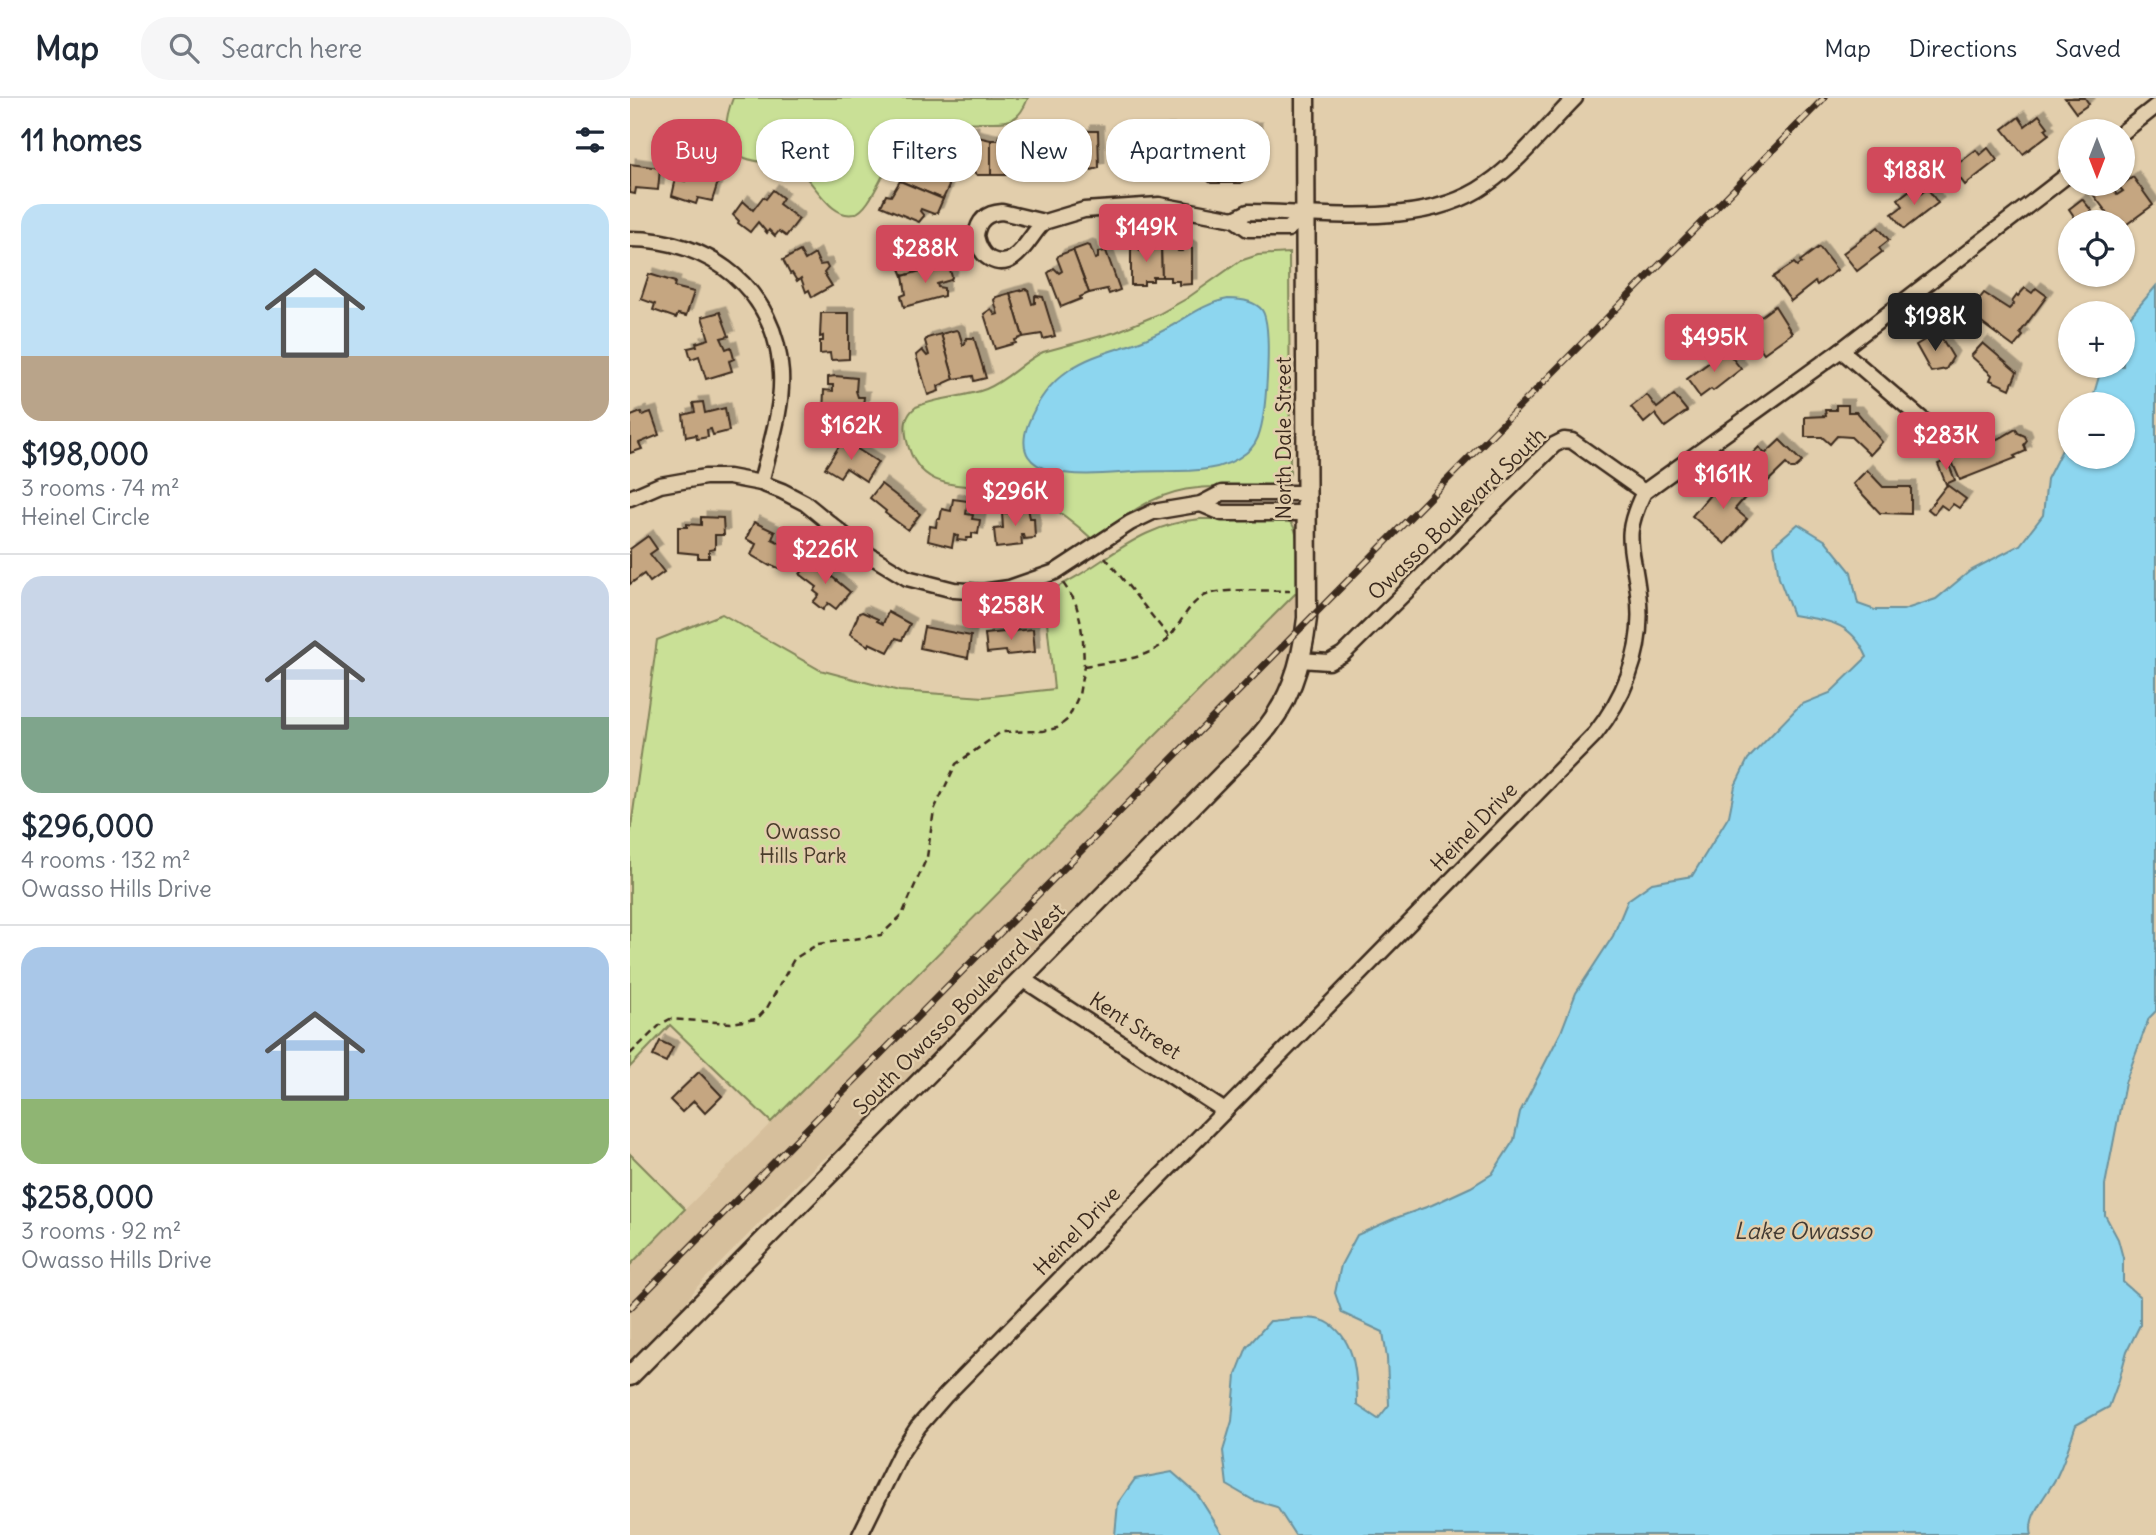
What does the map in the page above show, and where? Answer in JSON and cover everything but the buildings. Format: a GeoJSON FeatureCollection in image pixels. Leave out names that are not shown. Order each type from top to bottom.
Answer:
{"type":"FeatureCollection","features":[{"type":"Feature","properties":{"kind":"street","name":"North Dale Street"},"geometry":{"type":"LineString","coordinates":[[1300,660],[1306,630],[1307,590],[1305,98]]}},
{"type":"Feature","properties":{"kind":"street"},"geometry":{"type":"LineString","coordinates":[[1044,222],[1019,253],[1009,260],[990,259],[978,243],[978,226],[992,213],[1007,213],[1044,222],[1077,211],[1172,206],[1234,219],[1248,229],[1289,229],[1306,214],[1375,214],[1429,209],[1460,200],[1497,176],[1575,98]]}},
{"type":"Feature","properties":{"kind":"street"},"geometry":{"type":"LineString","coordinates":[[2135,123],[2156,106]]}},
{"type":"Feature","properties":{"kind":"street"},"geometry":{"type":"LineString","coordinates":[[1644,492],[1841,350],[2058,182]]}},
{"type":"Feature","properties":{"kind":"street"},"geometry":{"type":"LineString","coordinates":[[630,239],[671,242],[704,255],[732,273],[760,306],[778,350],[781,374],[779,406],[761,483]]}},
{"type":"Feature","properties":{"kind":"street"},"geometry":{"type":"LineString","coordinates":[[1841,350],[1925,422]]}},
{"type":"Feature","properties":{"kind":"street","name":"Owasso Boulevard South"},"geometry":{"type":"LineString","coordinates":[[1300,660],[1329,662],[1343,654],[1554,445],[1564,440],[1573,441],[1644,492]]}},
{"type":"Feature","properties":{"kind":"street"},"geometry":{"type":"LineString","coordinates":[[630,498],[660,485],[705,477],[729,477],[761,483],[805,503],[886,566],[930,586],[982,592],[1009,588],[1055,572],[1130,523],[1153,512],[1200,504],[1222,493],[1307,493]]}},
{"type":"Feature","properties":{"kind":"street","name":"Heinel Drive"},"geometry":{"type":"LineString","coordinates":[[860,1535],[900,1454],[946,1395],[1595,734],[1612,712],[1634,665],[1639,641],[1640,614],[1630,549],[1630,530],[1634,512],[1644,492]]}},
{"type":"Feature","properties":{"kind":"street"},"geometry":{"type":"LineString","coordinates":[[1200,504],[1222,513],[1307,513]]}},
{"type":"Feature","properties":{"kind":"street","name":"South Owasso Boulevard West"},"geometry":{"type":"LineString","coordinates":[[630,1376],[1266,730],[1289,694],[1300,660]]}},
{"type":"Feature","properties":{"kind":"street","name":"Kent Street"},"geometry":{"type":"LineString","coordinates":[[1021,978],[1226,1111]]}},
{"type":"Feature","properties":{"kind":"path"},"geometry":{"type":"LineString","coordinates":[[1097,546],[1169,637]]}},
{"type":"Feature","properties":{"kind":"path"},"geometry":{"type":"LineString","coordinates":[[630,1054],[670,1018],[731,1023],[757,1018],[767,1009],[794,959],[818,944],[881,935],[902,915],[926,857],[934,810],[956,764],[1001,733],[1043,732],[1057,728],[1068,719],[1079,695],[1084,666],[1080,619],[1075,601],[1055,572]]}},
{"type":"Feature","properties":{"kind":"path"},"geometry":{"type":"LineString","coordinates":[[1084,666],[1138,656],[1158,648],[1196,600],[1208,594],[1307,590]]}},
{"type":"Feature","properties":{"kind":"shaded area"},"geometry":{"type":"Polygon","coordinates":[[[1297,592],[1289,666],[1282,688],[1269,712],[1256,728],[846,1143],[818,1163],[697,1287],[679,1312],[630,1362],[630,1265],[1297,592]]]}},
{"type":"Feature","properties":{"kind":"green space"},"geometry":{"type":"Polygon","coordinates":[[[733,98],[1028,98],[1016,117],[996,119],[996,122],[982,122],[982,119],[868,119],[868,182],[879,182],[869,201],[854,214],[846,214],[831,206],[810,182],[854,182],[854,119],[756,119],[756,161],[742,156],[742,119],[727,119],[733,98]]]}},
{"type":"Feature","properties":{"kind":"green space"},"geometry":{"type":"Polygon","coordinates":[[[1289,253],[1290,474],[1284,481],[1286,486],[1182,490],[1142,506],[1092,539],[1059,512],[1030,496],[1004,489],[938,481],[925,473],[914,460],[905,426],[909,414],[916,407],[986,389],[1043,352],[1116,332],[1159,314],[1186,299],[1240,261],[1258,255],[1289,253]]]}},
{"type":"Feature","properties":{"kind":"green space","name":"Owasso Hills Park"},"geometry":{"type":"Polygon","coordinates":[[[1201,519],[1278,519],[1290,522],[1294,527],[1297,544],[1297,592],[771,1122],[670,1025],[630,1067],[630,834],[657,640],[722,614],[820,670],[899,691],[984,697],[1054,689],[1044,593],[1156,530],[1201,519]]]}},
{"type":"Feature","properties":{"kind":"green space"},"geometry":{"type":"Polygon","coordinates":[[[630,1154],[685,1209],[630,1265],[630,1154]]]}},
{"type":"Feature","properties":{"kind":"water","name":"Lake Owasso"},"geometry":{"type":"Polygon","coordinates":[[[2156,286],[2156,1011],[2149,1018],[2125,1083],[2105,1185],[2105,1215],[2118,1239],[2123,1258],[2123,1282],[2140,1297],[2140,1325],[2127,1351],[2109,1407],[2076,1425],[2060,1470],[2035,1512],[2032,1535],[1295,1535],[1277,1507],[1253,1500],[1227,1485],[1223,1451],[1232,1421],[1236,1375],[1247,1347],[1270,1321],[1309,1318],[1330,1324],[1339,1332],[1350,1350],[1355,1372],[1357,1405],[1378,1419],[1389,1405],[1383,1332],[1342,1313],[1335,1293],[1341,1265],[1357,1235],[1432,1205],[1492,1174],[1514,1140],[1520,1112],[1561,1032],[1576,993],[1613,936],[1628,900],[1652,883],[1692,876],[1729,816],[1735,786],[1748,759],[1800,705],[1830,693],[1867,657],[1861,645],[1846,629],[1828,621],[1793,615],[1779,578],[1774,545],[1798,524],[1826,541],[1851,572],[1858,604],[1875,610],[1903,610],[1936,599],[1970,571],[2020,545],[2043,515],[2047,479],[2058,457],[2058,469],[2135,469],[2135,392],[2094,392],[2099,378],[2135,378],[2135,311],[2156,286]]]}},
{"type":"Feature","properties":{"kind":"water"},"geometry":{"type":"Polygon","coordinates":[[[1228,299],[1255,304],[1262,310],[1265,319],[1266,388],[1259,434],[1251,449],[1234,461],[1191,471],[1078,474],[1042,467],[1030,458],[1024,444],[1028,424],[1044,394],[1062,375],[1089,359],[1142,340],[1208,305],[1228,299]]]}},
{"type":"Feature","properties":{"kind":"water"},"geometry":{"type":"Polygon","coordinates":[[[1172,1472],[1197,1494],[1223,1535],[1115,1535],[1118,1503],[1135,1479],[1172,1472]]]}},
{"type":"Feature","properties":{"kind":"railway"},"geometry":{"type":"LineString","coordinates":[[630,1308],[1824,98]]}}]}
